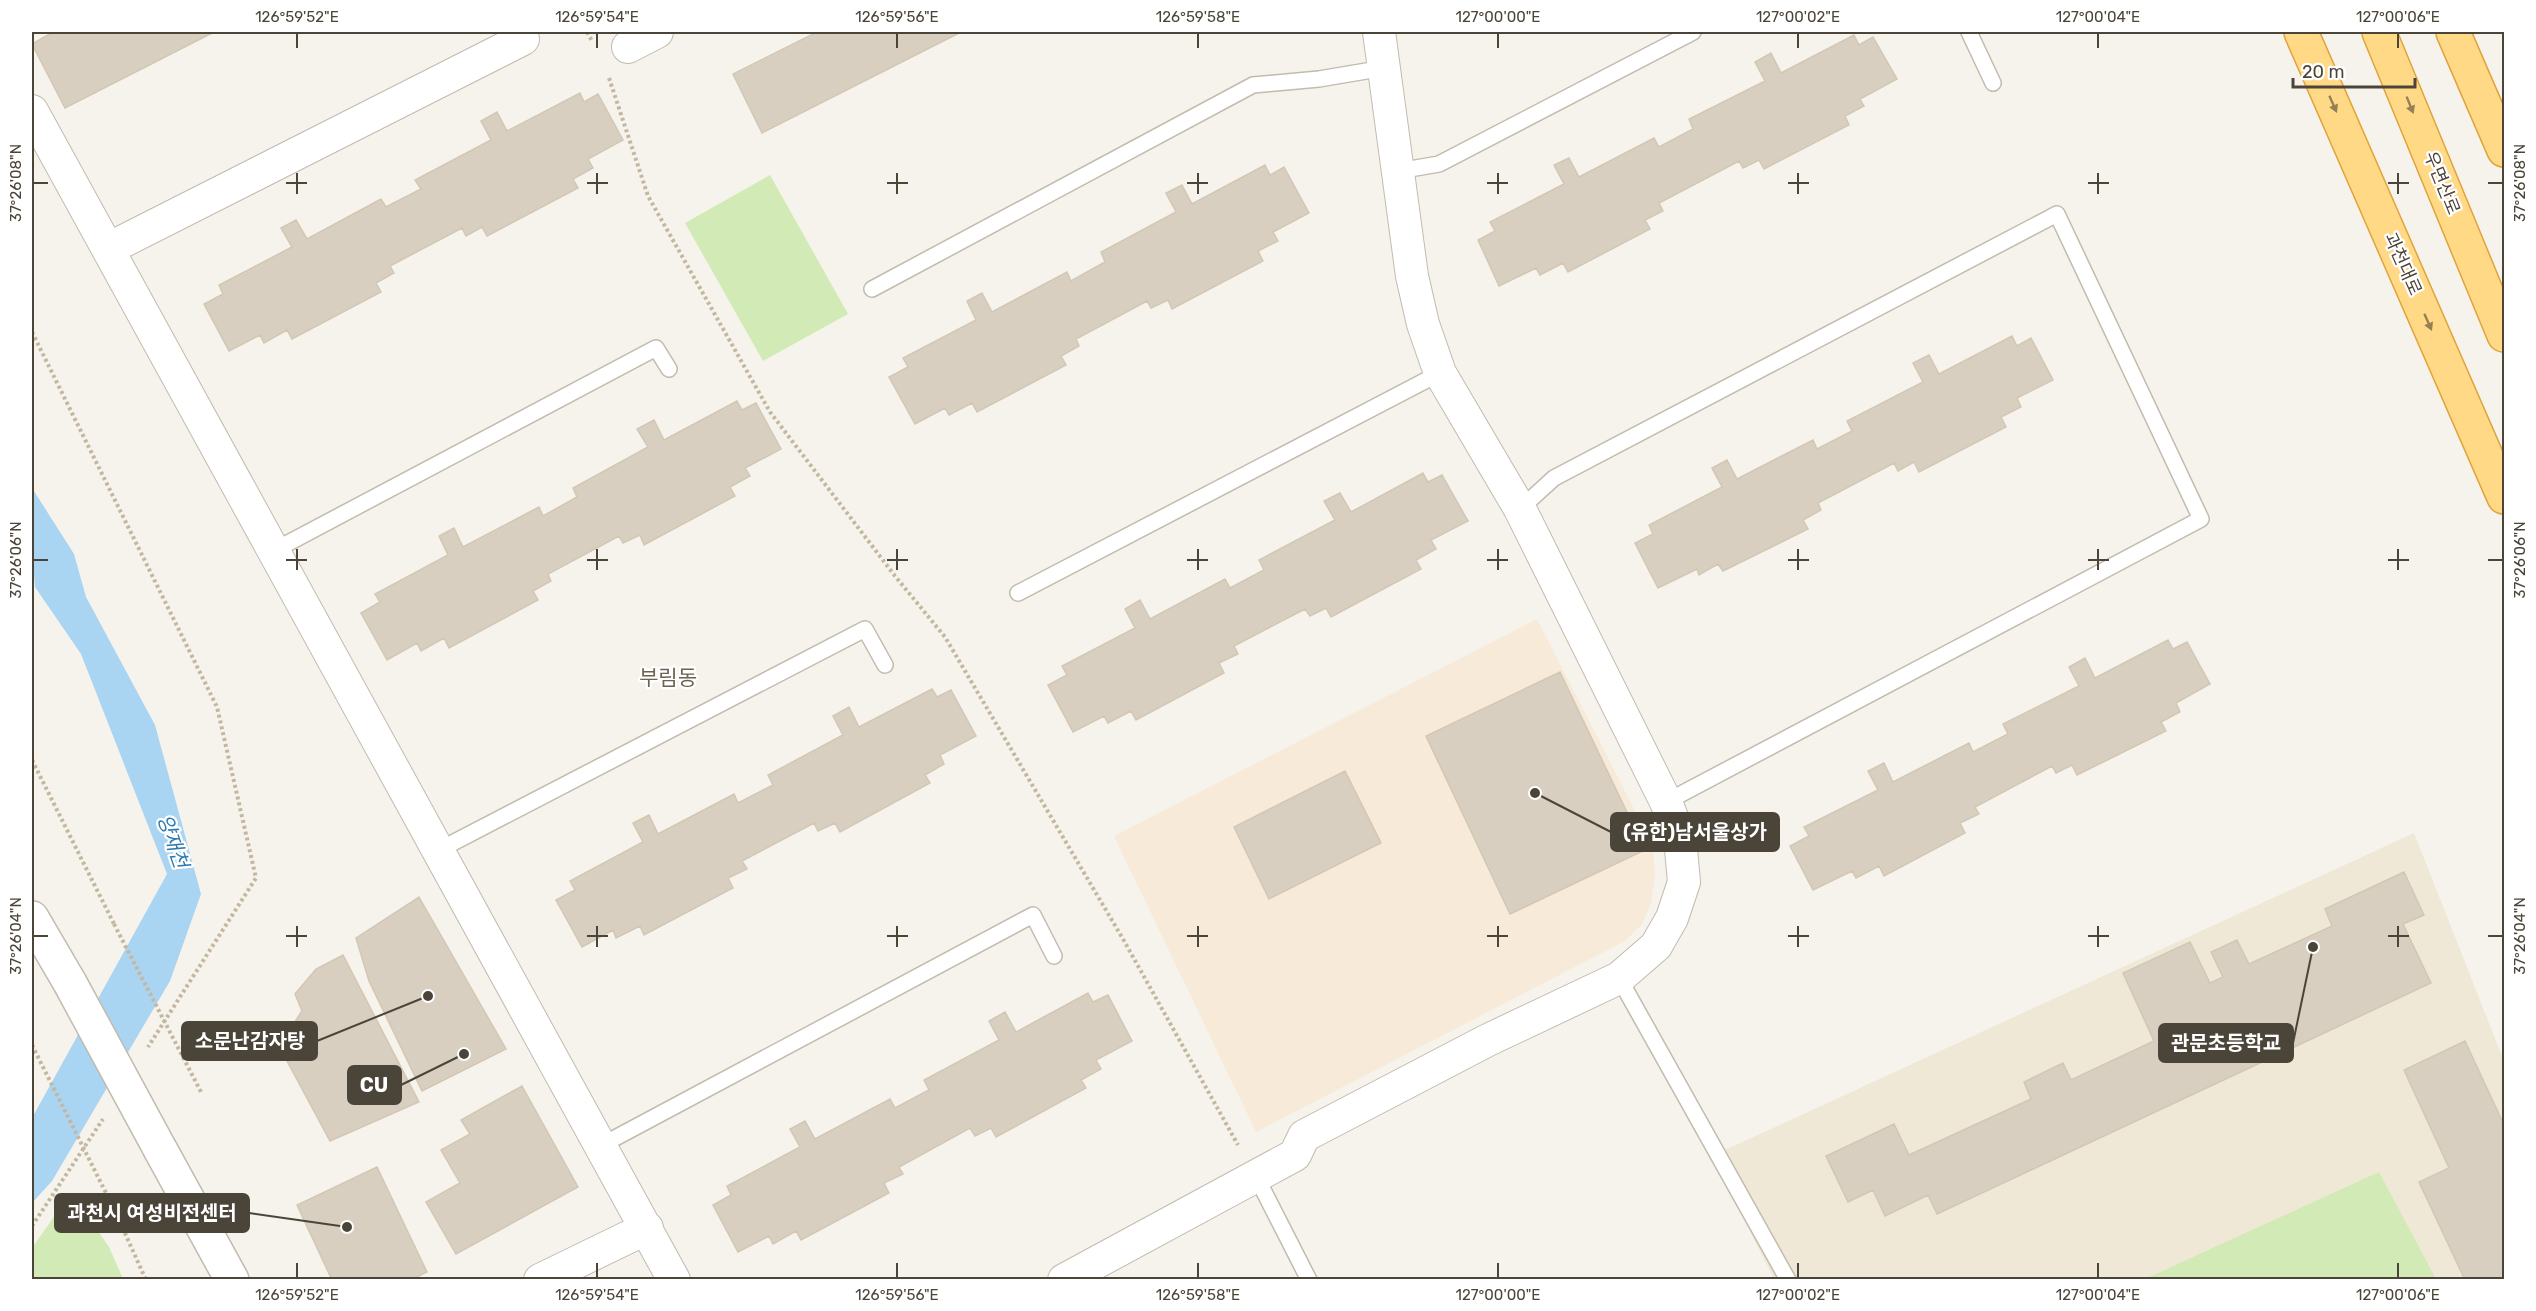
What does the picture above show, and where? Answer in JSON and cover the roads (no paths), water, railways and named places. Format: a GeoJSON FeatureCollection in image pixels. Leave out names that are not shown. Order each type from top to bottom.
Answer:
{"type":"FeatureCollection","features":[{"type":"Feature","properties":{"kind":"highway","name":"과천대로"},"geometry":{"type":"LineString","coordinates":[[2301,32],[2505,497]]}},
{"type":"Feature","properties":{"kind":"highway","name":"우면산로"},"geometry":{"type":"LineString","coordinates":[[2379,32],[2505,335]]}},
{"type":"Feature","properties":{"kind":"highway"},"geometry":{"type":"LineString","coordinates":[[2453,32],[2505,150]]}},
{"type":"Feature","properties":{"kind":"street"},"geometry":{"type":"LineString","coordinates":[[628,47],[657,32]]}},
{"type":"Feature","properties":{"kind":"street"},"geometry":{"type":"LineString","coordinates":[[1064,1280],[1295,1155],[1304,1136],[1488,1040],[1619,978],[1656,946],[1672,918],[1684,882],[1680,838],[1666,802],[1520,509],[1440,373],[1423,324],[1412,276],[1379,32]]}},
{"type":"Feature","properties":{"kind":"street"},"geometry":{"type":"LineString","coordinates":[[108,249],[523,39]]}},
{"type":"Feature","properties":{"kind":"street"},"geometry":{"type":"LineString","coordinates":[[32,111],[602,1145],[674,1280]]}},
{"type":"Feature","properties":{"kind":"street"},"geometry":{"type":"LineString","coordinates":[[32,918],[70,983],[232,1280]]}},
{"type":"Feature","properties":{"kind":"street"},"geometry":{"type":"LineString","coordinates":[[540,1280],[647,1228]]}},
{"type":"Feature","properties":{"kind":"lane"},"geometry":{"type":"LineString","coordinates":[[1398,171],[1439,164],[1693,32]]}},
{"type":"Feature","properties":{"kind":"lane"},"geometry":{"type":"LineString","coordinates":[[1968,32],[1993,83]]}},
{"type":"Feature","properties":{"kind":"lane"},"geometry":{"type":"LineString","coordinates":[[873,289],[1254,85],[1319,79],[1384,68]]}},
{"type":"Feature","properties":{"kind":"lane"},"geometry":{"type":"LineString","coordinates":[[1520,509],[1554,478],[2057,214],[2201,519],[1666,802]]}},
{"type":"Feature","properties":{"kind":"lane"},"geometry":{"type":"LineString","coordinates":[[275,550],[656,348],[669,369]]}},
{"type":"Feature","properties":{"kind":"lane"},"geometry":{"type":"LineString","coordinates":[[1018,593],[1440,373]]}},
{"type":"Feature","properties":{"kind":"lane"},"geometry":{"type":"LineString","coordinates":[[439,850],[866,629],[885,665]]}},
{"type":"Feature","properties":{"kind":"lane"},"geometry":{"type":"LineString","coordinates":[[602,1145],[1033,915],[1054,956]]}},
{"type":"Feature","properties":{"kind":"lane"},"geometry":{"type":"LineString","coordinates":[[1619,978],[1788,1280]]}},
{"type":"Feature","properties":{"kind":"lane"},"geometry":{"type":"LineString","coordinates":[[1256,1176],[1309,1280]]}},
{"type":"Feature","properties":{"kind":"water","name":"양재천"},"geometry":{"type":"Polygon","coordinates":[[[32,488],[74,554],[86,597],[155,725],[201,894],[170,981],[52,1181],[32,1203],[32,1118],[167,874],[81,654],[35,587],[32,488]]]}},
{"type":"Feature","properties":{"kind":"place","name":"(유한)남서울상가"},"geometry":{"type":"Point","coordinates":[1535,793]}},
{"type":"Feature","properties":{"kind":"place","name":"관문초등학교"},"geometry":{"type":"Point","coordinates":[2313,947]}},
{"type":"Feature","properties":{"kind":"place","name":"소문난감자탕"},"geometry":{"type":"Point","coordinates":[428,996]}},
{"type":"Feature","properties":{"kind":"place","name":"CU"},"geometry":{"type":"Point","coordinates":[464,1054]}},
{"type":"Feature","properties":{"kind":"place","name":"과천시 여성비전센터"},"geometry":{"type":"Point","coordinates":[347,1227]}},
{"type":"Feature","properties":{"kind":"district","name":"부림동"},"geometry":{"type":"Point","coordinates":[668,678]}}]}
